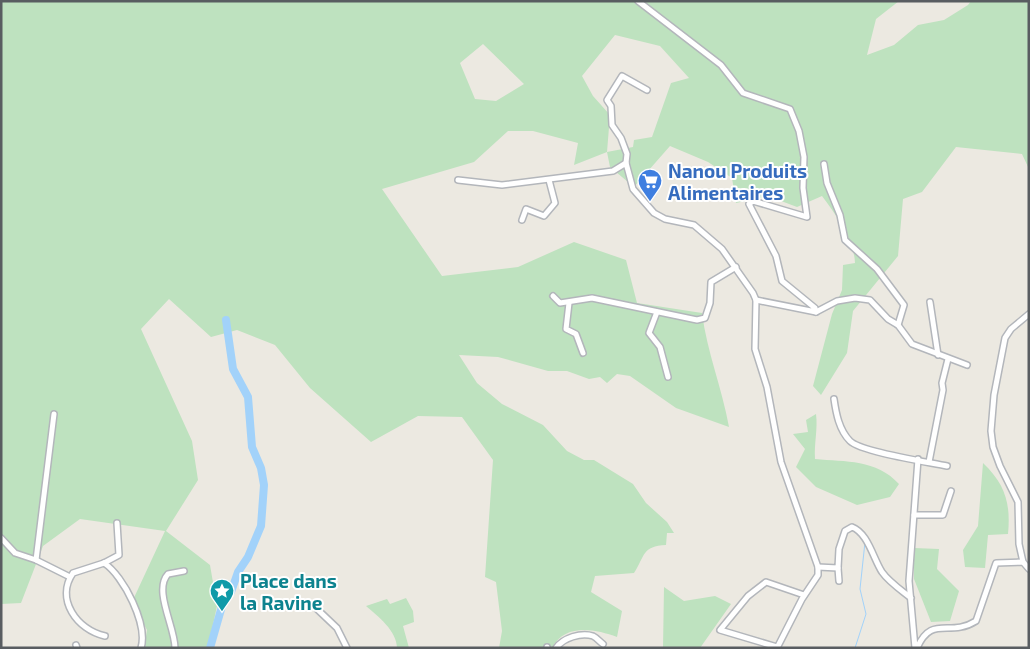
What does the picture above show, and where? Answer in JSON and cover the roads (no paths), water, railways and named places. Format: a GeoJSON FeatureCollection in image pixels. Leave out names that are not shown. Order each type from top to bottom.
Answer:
{"type":"FeatureCollection","features":[{"type":"Feature","properties":{"kind":"street"},"geometry":{"type":"LineString","coordinates":[[638,1],[721,65],[743,93],[790,110],[799,131],[804,157],[803,188],[807,217],[750,201],[749,204],[776,256],[782,281],[815,308],[816,312]]}},
{"type":"Feature","properties":{"kind":"street"},"geometry":{"type":"LineString","coordinates":[[647,90],[622,76],[607,100],[611,106],[612,125],[621,138],[627,154],[626,163],[633,189],[654,213],[666,219],[694,225],[722,249],[736,267],[756,300],[755,349],[767,388],[781,462],[818,567],[818,574],[804,596],[777,648],[720,630],[748,596],[766,582],[804,596]]}},
{"type":"Feature","properties":{"kind":"street"},"geometry":{"type":"LineString","coordinates":[[458,180],[502,185],[613,171],[626,163]]}},
{"type":"Feature","properties":{"kind":"street"},"geometry":{"type":"LineString","coordinates":[[824,164],[826,183],[840,215],[845,240],[877,269],[904,305],[898,324]]}},
{"type":"Feature","properties":{"kind":"street"},"geometry":{"type":"LineString","coordinates":[[522,220],[526,209],[544,216],[555,203],[549,180]]}},
{"type":"Feature","properties":{"kind":"street"},"geometry":{"type":"LineString","coordinates":[[553,296],[560,302],[569,303],[592,298],[697,320],[705,318],[710,303],[711,282],[736,267]]}},
{"type":"Feature","properties":{"kind":"street"},"geometry":{"type":"LineString","coordinates":[[756,300],[816,312],[837,301],[870,300],[888,319],[898,324],[912,344],[966,365]]}},
{"type":"Feature","properties":{"kind":"street"},"geometry":{"type":"LineString","coordinates":[[930,302],[938,355]]}},
{"type":"Feature","properties":{"kind":"street"},"geometry":{"type":"LineString","coordinates":[[569,303],[565,327],[566,330],[576,334],[583,353]]}},
{"type":"Feature","properties":{"kind":"street"},"geometry":{"type":"LineString","coordinates":[[657,312],[649,333],[660,347],[668,377]]}},
{"type":"Feature","properties":{"kind":"street"},"geometry":{"type":"LineString","coordinates":[[1029,314],[1011,329],[1005,338],[994,395],[991,431],[995,453],[1018,502],[1019,544],[1023,562],[1029,569]]}},
{"type":"Feature","properties":{"kind":"street"},"geometry":{"type":"LineString","coordinates":[[929,462],[948,359]]}},
{"type":"Feature","properties":{"kind":"street"},"geometry":{"type":"LineString","coordinates":[[834,399],[841,427],[851,442],[885,453],[947,466]]}},
{"type":"Feature","properties":{"kind":"street"},"geometry":{"type":"LineString","coordinates":[[36,560],[54,414]]}},
{"type":"Feature","properties":{"kind":"street"},"geometry":{"type":"LineString","coordinates":[[916,648],[911,598],[910,547],[918,459]]}},
{"type":"Feature","properties":{"kind":"street"},"geometry":{"type":"LineString","coordinates":[[914,515],[943,515],[951,491]]}},
{"type":"Feature","properties":{"kind":"street"},"geometry":{"type":"LineString","coordinates":[[105,636],[89,631],[68,608],[65,596],[70,577],[78,570],[104,564],[120,553],[116,522]]}},
{"type":"Feature","properties":{"kind":"street"},"geometry":{"type":"LineString","coordinates":[[839,581],[839,549],[845,531],[852,527],[865,539],[882,573],[911,598]]}},
{"type":"Feature","properties":{"kind":"street"},"geometry":{"type":"LineString","coordinates":[[1,538],[15,553],[36,560],[70,577]]}},
{"type":"Feature","properties":{"kind":"street"},"geometry":{"type":"LineString","coordinates":[[916,648],[928,630],[957,628],[976,621],[996,563],[1023,562]]}},
{"type":"Feature","properties":{"kind":"street"},"geometry":{"type":"LineString","coordinates":[[104,564],[120,577],[142,623],[144,637],[141,648]]}},
{"type":"Feature","properties":{"kind":"street"},"geometry":{"type":"LineString","coordinates":[[818,567],[838,568]]}},
{"type":"Feature","properties":{"kind":"street"},"geometry":{"type":"LineString","coordinates":[[175,648],[174,630],[167,612],[162,585],[168,574],[184,571]]}},
{"type":"Feature","properties":{"kind":"street"},"geometry":{"type":"LineString","coordinates":[[317,609],[337,628],[347,648]]}},
{"type":"Feature","properties":{"kind":"street"},"geometry":{"type":"LineString","coordinates":[[556,648],[562,640],[581,636],[593,636],[603,644]]}},
{"type":"Feature","properties":{"kind":"waterway"},"geometry":{"type":"LineString","coordinates":[[210,648],[224,599],[231,592],[238,572],[248,557],[261,526],[264,485],[261,468],[252,447],[248,397],[233,369],[226,320]]}},
{"type":"Feature","properties":{"kind":"waterway"},"geometry":{"type":"LineString","coordinates":[[855,648],[866,614],[860,589],[865,542]]}},
{"type":"Feature","properties":{"kind":"place","name":"Nanou Produits Alimentaires"},"geometry":{"type":"Point","coordinates":[650,202]}},
{"type":"Feature","properties":{"kind":"place","name":"Place dans la Ravine"},"geometry":{"type":"Point","coordinates":[222,612]}}]}
